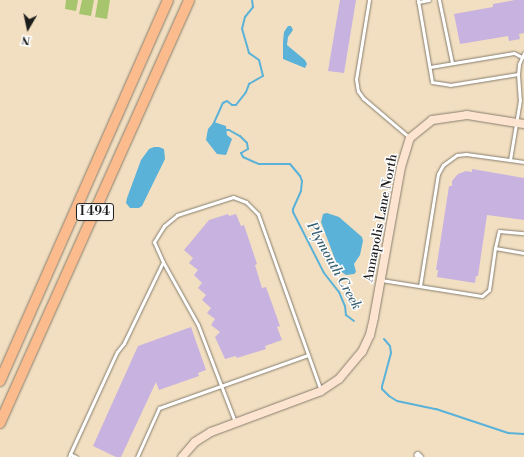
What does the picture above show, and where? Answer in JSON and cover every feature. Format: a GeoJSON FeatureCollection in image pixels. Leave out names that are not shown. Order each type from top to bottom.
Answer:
{"type":"FeatureCollection","features":[{"type":"Feature","properties":{"kind":"highway","name":"I 494"},"geometry":{"type":"LineString","coordinates":[[0,381],[168,0]]}},
{"type":"Feature","properties":{"kind":"highway","name":"I 494"},"geometry":{"type":"LineString","coordinates":[[0,423],[190,0]]}},
{"type":"Feature","properties":{"kind":"street"},"geometry":{"type":"LineString","coordinates":[[410,138],[432,120],[467,115],[520,123]]}},
{"type":"Feature","properties":{"kind":"street","name":"Annapolis Lane North"},"geometry":{"type":"LineString","coordinates":[[182,457],[195,442],[211,432],[321,391],[347,372],[362,352],[370,335],[401,168],[410,138]]}},
{"type":"Feature","properties":{"kind":"lane"},"geometry":{"type":"LineString","coordinates":[[369,0],[356,79],[358,91],[363,98],[410,138]]}},
{"type":"Feature","properties":{"kind":"lane"},"geometry":{"type":"LineString","coordinates":[[429,0],[418,1],[432,82],[450,85],[518,74]]}},
{"type":"Feature","properties":{"kind":"lane"},"geometry":{"type":"LineString","coordinates":[[439,0],[452,64]]}},
{"type":"Feature","properties":{"kind":"lane"},"geometry":{"type":"LineString","coordinates":[[430,67],[514,53],[523,55],[518,74],[520,123],[510,160]]}},
{"type":"Feature","properties":{"kind":"lane"},"geometry":{"type":"LineString","coordinates":[[420,286],[438,174],[443,165],[457,154],[524,162]]}},
{"type":"Feature","properties":{"kind":"lane"},"geometry":{"type":"LineString","coordinates":[[235,422],[198,325],[163,262],[154,242],[164,226],[178,215],[233,197],[246,202],[258,214],[321,391]]}},
{"type":"Feature","properties":{"kind":"lane"},"geometry":{"type":"LineString","coordinates":[[381,280],[482,296],[489,290],[499,231],[524,233]]}},
{"type":"Feature","properties":{"kind":"lane"},"geometry":{"type":"LineString","coordinates":[[495,248],[524,253]]}},
{"type":"Feature","properties":{"kind":"lane"},"geometry":{"type":"LineString","coordinates":[[76,457],[69,456],[117,352],[124,344],[163,262]]}},
{"type":"Feature","properties":{"kind":"lane"},"geometry":{"type":"LineString","coordinates":[[137,457],[159,408],[222,387],[308,355]]}},
{"type":"Feature","properties":{"kind":"green space"},"geometry":{"type":"Polygon","coordinates":[[[66,0],[78,0],[76,11],[65,9],[66,0]]]}},
{"type":"Feature","properties":{"kind":"green space"},"geometry":{"type":"Polygon","coordinates":[[[82,0],[94,0],[91,16],[79,14],[82,0]]]}},
{"type":"Feature","properties":{"kind":"green space"},"geometry":{"type":"Polygon","coordinates":[[[98,0],[110,0],[107,19],[95,17],[98,0]]]}},
{"type":"Feature","properties":{"kind":"water"},"geometry":{"type":"Polygon","coordinates":[[[288,26],[291,26],[293,30],[288,37],[287,45],[305,60],[307,64],[305,68],[283,59],[284,32],[288,26]]]}},
{"type":"Feature","properties":{"kind":"water"},"geometry":{"type":"Polygon","coordinates":[[[214,122],[226,126],[227,135],[232,139],[226,155],[217,154],[206,140],[208,129],[214,122]]]}},
{"type":"Feature","properties":{"kind":"water"},"geometry":{"type":"Polygon","coordinates":[[[154,147],[164,149],[165,159],[142,206],[139,208],[130,208],[126,203],[127,198],[141,160],[149,149],[154,147]]]}},
{"type":"Feature","properties":{"kind":"water"},"geometry":{"type":"Polygon","coordinates":[[[327,213],[339,217],[362,237],[363,241],[360,255],[354,264],[356,272],[354,274],[346,275],[339,270],[321,222],[323,214],[327,213]]]}},
{"type":"Feature","properties":{"kind":"building"},"geometry":{"type":"Polygon","coordinates":[[[340,0],[356,0],[344,73],[328,71],[340,0]]]}},
{"type":"Feature","properties":{"kind":"building"},"geometry":{"type":"Polygon","coordinates":[[[524,0],[524,33],[519,34],[520,39],[509,41],[508,36],[460,44],[454,14],[493,7],[493,4],[524,0]]]}},
{"type":"Feature","properties":{"kind":"building"},"geometry":{"type":"Polygon","coordinates":[[[472,169],[524,178],[524,220],[487,215],[478,276],[476,276],[475,283],[437,277],[438,270],[436,270],[449,186],[452,186],[452,181],[458,174],[466,171],[472,172],[472,169]]]}},
{"type":"Feature","properties":{"kind":"building"},"geometry":{"type":"Polygon","coordinates":[[[228,214],[229,216],[236,214],[241,226],[244,225],[257,264],[255,265],[262,288],[266,287],[280,326],[277,327],[282,340],[265,346],[266,349],[237,358],[236,356],[225,359],[215,337],[220,332],[211,325],[215,319],[207,313],[211,308],[202,300],[206,295],[198,288],[202,283],[194,275],[198,270],[189,263],[193,258],[184,250],[209,220],[228,214]]]}},
{"type":"Feature","properties":{"kind":"building"},"geometry":{"type":"Polygon","coordinates":[[[191,327],[206,370],[198,373],[199,376],[159,390],[156,382],[121,457],[116,457],[93,446],[138,346],[191,327]]]}},
{"type":"Feature","properties":{"kind":"waterway","name":"Plymouth Creek"},"geometry":{"type":"LineString","coordinates":[[213,125],[223,103],[227,101],[232,105],[236,105],[246,92],[249,84],[263,76],[259,60],[249,53],[242,29],[245,17],[253,7],[252,0]]}},
{"type":"Feature","properties":{"kind":"waterway","name":"Plymouth Creek"},"geometry":{"type":"LineString","coordinates":[[225,130],[229,130],[240,136],[247,143],[248,149],[241,153],[243,157],[259,164],[290,164],[300,176],[302,181],[301,191],[293,212],[324,273],[339,292],[345,306],[346,315],[354,321]]}},
{"type":"Feature","properties":{"kind":"waterway","name":"Plymouth Creek"},"geometry":{"type":"LineString","coordinates":[[384,339],[390,346],[391,353],[382,389],[389,396],[397,401],[436,409],[508,433],[524,434]]}}]}
